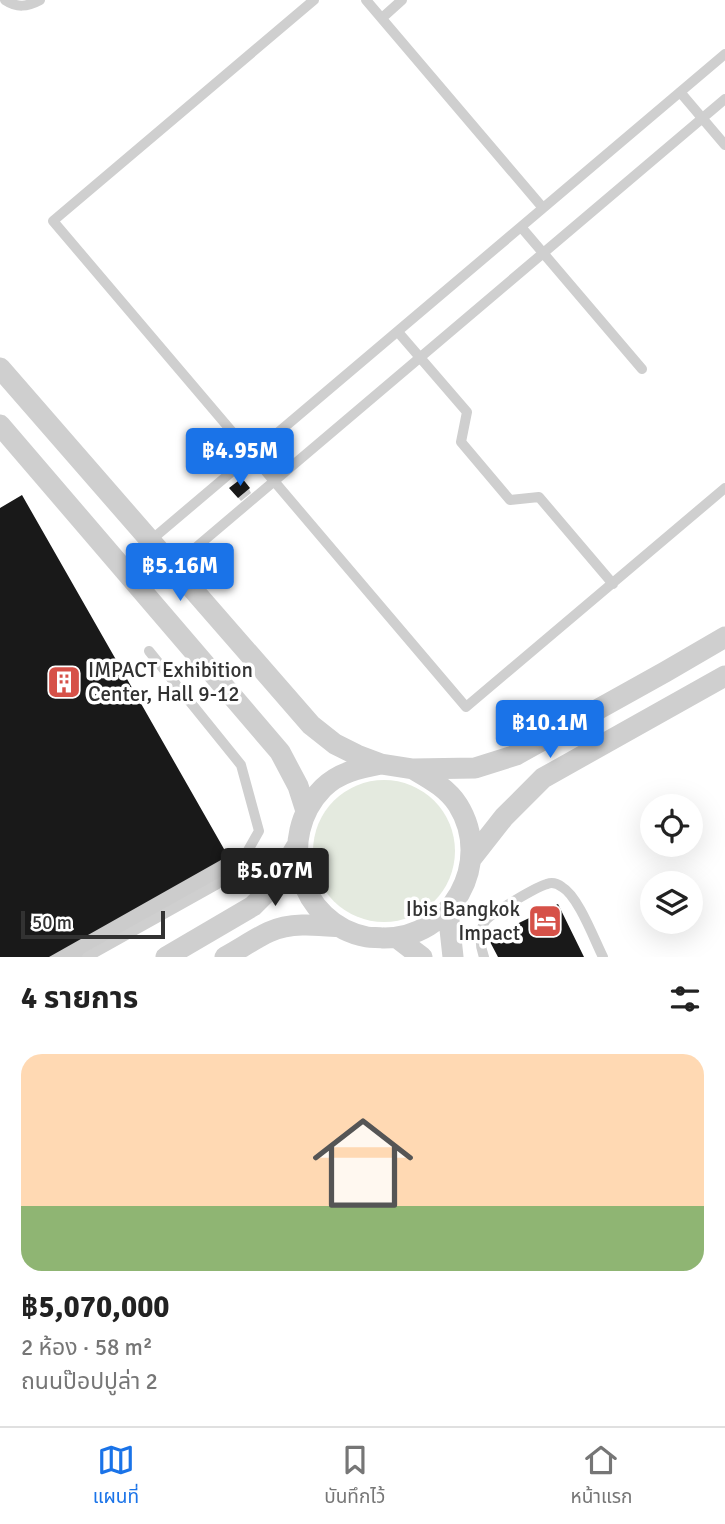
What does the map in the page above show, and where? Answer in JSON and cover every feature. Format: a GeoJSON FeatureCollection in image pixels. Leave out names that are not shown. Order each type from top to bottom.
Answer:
{"type":"FeatureCollection","features":[{"type":"Feature","properties":{"kind":"street"},"geometry":{"type":"LineString","coordinates":[[0,368],[311,725],[335,744],[381,764],[413,769],[475,768],[516,755],[725,637]]}},
{"type":"Feature","properties":{"kind":"street"},"geometry":{"type":"LineString","coordinates":[[0,425],[280,752],[298,786],[306,811]]}},
{"type":"Feature","properties":{"kind":"street"},"geometry":{"type":"LineString","coordinates":[[665,672],[684,704]]}},
{"type":"Feature","properties":{"kind":"street"},"geometry":{"type":"LineString","coordinates":[[471,859],[504,817],[543,778],[684,704],[725,676]]}},
{"type":"Feature","properties":{"kind":"street"},"geometry":{"type":"LineString","coordinates":[[166,957],[253,906],[268,891],[296,847],[306,811],[324,787],[350,771],[381,764]]}},
{"type":"Feature","properties":{"kind":"street"},"geometry":{"type":"LineString","coordinates":[[225,957],[270,931],[291,926],[340,927],[368,937],[397,938],[425,929],[448,911],[464,887],[471,859],[468,830],[458,805],[440,785],[413,769]]}},
{"type":"Feature","properties":{"kind":"street"},"geometry":{"type":"LineString","coordinates":[[296,847],[301,878],[316,907],[340,927]]}},
{"type":"Feature","properties":{"kind":"street"},"geometry":{"type":"LineString","coordinates":[[448,911],[453,957]]}},
{"type":"Feature","properties":{"kind":"street"},"geometry":{"type":"LineString","coordinates":[[397,938],[422,957]]}},
{"type":"Feature","properties":{"kind":"lane"},"geometry":{"type":"LineString","coordinates":[[5,0],[24,6],[40,0]]}},
{"type":"Feature","properties":{"kind":"lane"},"geometry":{"type":"LineString","coordinates":[[314,0],[53,221],[466,707],[725,488]]}},
{"type":"Feature","properties":{"kind":"lane"},"geometry":{"type":"LineString","coordinates":[[366,0],[543,208]]}},
{"type":"Feature","properties":{"kind":"lane"},"geometry":{"type":"LineString","coordinates":[[382,18],[402,0]]}},
{"type":"Feature","properties":{"kind":"lane"},"geometry":{"type":"LineString","coordinates":[[150,541],[725,54]]}},
{"type":"Feature","properties":{"kind":"lane"},"geometry":{"type":"LineString","coordinates":[[680,92],[725,145]]}},
{"type":"Feature","properties":{"kind":"lane"},"geometry":{"type":"LineString","coordinates":[[174,566],[725,99]]}},
{"type":"Feature","properties":{"kind":"lane"},"geometry":{"type":"LineString","coordinates":[[521,227],[642,369]]}},
{"type":"Feature","properties":{"kind":"lane"},"geometry":{"type":"LineString","coordinates":[[398,332],[467,412],[461,442],[510,500],[539,497],[613,584]]}},
{"type":"Feature","properties":{"kind":"lane"},"geometry":{"type":"LineString","coordinates":[[87,957],[234,875],[259,831],[241,765],[149,651]]}},
{"type":"Feature","properties":{"kind":"lane"},"geometry":{"type":"LineString","coordinates":[[484,957],[481,936],[485,921],[492,914],[548,883],[565,888],[575,900],[603,957]]}},
{"type":"Feature","properties":{"kind":"shaded area"},"geometry":{"type":"Polygon","coordinates":[[[384,780],[411,785],[434,801],[450,824],[455,851],[450,878],[434,901],[411,917],[384,922],[357,917],[334,901],[318,878],[313,851],[318,824],[334,801],[357,785],[384,780]]]}},
{"type":"Feature","properties":{"kind":"building"},"geometry":{"type":"Polygon","coordinates":[[[242,478],[250,488],[238,498],[229,488],[242,478]]]}},
{"type":"Feature","properties":{"kind":"building","name":"IMPACT Exhibition Center, Hall 9-12"},"geometry":{"type":"Polygon","coordinates":[[[22,495],[228,856],[49,957],[0,957],[0,508],[22,495]]]}},
{"type":"Feature","properties":{"kind":"building","name":"Ibis Bangkok Impact"},"geometry":{"type":"Polygon","coordinates":[[[558,904],[584,957],[498,957],[488,938],[558,904]]]}},
{"type":"Feature","properties":{"kind":"place","name":"IMPACT Exhibition Center, Hall 9-12"},"geometry":{"type":"Point","coordinates":[64,682]}},
{"type":"Feature","properties":{"kind":"place","name":"Ibis Bangkok Impact"},"geometry":{"type":"Point","coordinates":[545,921]}}]}
